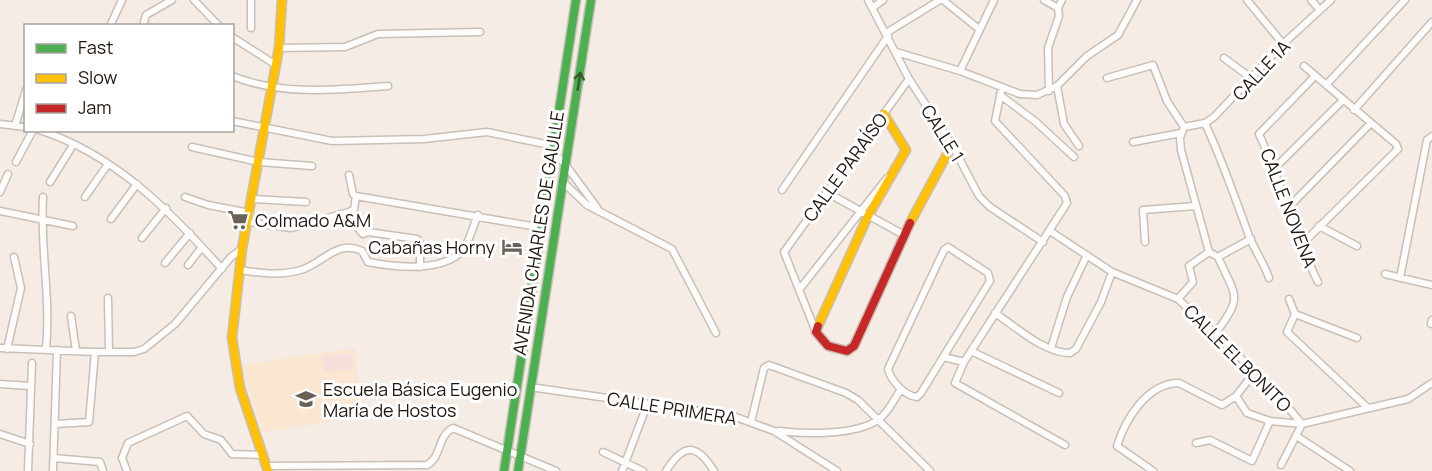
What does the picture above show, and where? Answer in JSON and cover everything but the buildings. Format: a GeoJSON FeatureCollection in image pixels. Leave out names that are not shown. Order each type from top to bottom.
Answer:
{"type":"FeatureCollection","features":[{"type":"Feature","properties":{"kind":"street"},"geometry":{"type":"LineString","coordinates":[[111,24],[122,0]]}},
{"type":"Feature","properties":{"kind":"street"},"geometry":{"type":"LineString","coordinates":[[144,24],[146,15],[172,0]]}},
{"type":"Feature","properties":{"kind":"street"},"geometry":{"type":"LineString","coordinates":[[194,0],[217,24]]}},
{"type":"Feature","properties":{"kind":"street"},"geometry":{"type":"LineString","coordinates":[[251,0],[251,28]]}},
{"type":"Feature","properties":{"kind":"street"},"geometry":{"type":"LineString","coordinates":[[282,0],[279,48],[250,218],[242,249],[233,315],[234,358],[267,469],[427,465],[435,459],[442,436],[453,428],[556,471]]}},
{"type":"Feature","properties":{"kind":"street","name":"AVENIDA CHARLES DE GAULLE"},"geometry":{"type":"LineString","coordinates":[[504,471],[543,228],[576,0]]}},
{"type":"Feature","properties":{"kind":"street","name":"AVENIDA CHARLES DE GAULLE"},"geometry":{"type":"LineString","coordinates":[[518,471],[591,0]]}},
{"type":"Feature","properties":{"kind":"street","name":"CALLE 1"},"geometry":{"type":"LineString","coordinates":[[868,0],[909,79],[952,145],[983,201],[1043,242]]}},
{"type":"Feature","properties":{"kind":"street"},"geometry":{"type":"LineString","coordinates":[[872,8],[883,0]]}},
{"type":"Feature","properties":{"kind":"street"},"geometry":{"type":"LineString","coordinates":[[782,190],[887,35],[941,0],[979,29]]}},
{"type":"Feature","properties":{"kind":"street"},"geometry":{"type":"LineString","coordinates":[[960,71],[994,0]]}},
{"type":"Feature","properties":{"kind":"street"},"geometry":{"type":"LineString","coordinates":[[1044,0],[1058,8]]}},
{"type":"Feature","properties":{"kind":"street"},"geometry":{"type":"LineString","coordinates":[[1049,91],[1048,48],[1062,0]]}},
{"type":"Feature","properties":{"kind":"street"},"geometry":{"type":"LineString","coordinates":[[896,52],[960,71],[1020,94],[1037,95],[1057,86],[1087,56],[1118,34],[1137,0]]}},
{"type":"Feature","properties":{"kind":"street"},"geometry":{"type":"LineString","coordinates":[[1247,0],[1283,44]]}},
{"type":"Feature","properties":{"kind":"street"},"geometry":{"type":"LineString","coordinates":[[1311,0],[1320,10]]}},
{"type":"Feature","properties":{"kind":"street","name":"CALLE 1A"},"geometry":{"type":"LineString","coordinates":[[1133,142],[1205,123],[1227,106],[1283,44],[1331,0]]}},
{"type":"Feature","properties":{"kind":"street"},"geometry":{"type":"LineString","coordinates":[[1326,85],[1405,0]]}},
{"type":"Feature","properties":{"kind":"street"},"geometry":{"type":"LineString","coordinates":[[1354,110],[1432,22]]}},
{"type":"Feature","properties":{"kind":"street"},"geometry":{"type":"LineString","coordinates":[[279,48],[345,47],[378,34],[480,32]]}},
{"type":"Feature","properties":{"kind":"street"},"geometry":{"type":"LineString","coordinates":[[234,38],[276,65]]}},
{"type":"Feature","properties":{"kind":"street"},"geometry":{"type":"LineString","coordinates":[[1224,58],[1251,78]]}},
{"type":"Feature","properties":{"kind":"street"},"geometry":{"type":"LineString","coordinates":[[1107,78],[1153,65],[1167,101],[1182,130],[1181,150],[1209,252],[1218,257],[1236,298],[1235,304],[1215,333]]}},
{"type":"Feature","properties":{"kind":"street"},"geometry":{"type":"LineString","coordinates":[[1300,246],[1398,148],[1304,66]]}},
{"type":"Feature","properties":{"kind":"street","name":"CALLE NOVENA"},"geometry":{"type":"LineString","coordinates":[[1315,76],[1259,134],[1275,168],[1300,246],[1318,282]]}},
{"type":"Feature","properties":{"kind":"street"},"geometry":{"type":"LineString","coordinates":[[234,77],[271,88],[306,91],[388,86]]}},
{"type":"Feature","properties":{"kind":"street","name":"CALLE PARAÍSO"},"geometry":{"type":"LineString","coordinates":[[799,290],[784,256],[786,248],[909,79]]}},
{"type":"Feature","properties":{"kind":"street"},"geometry":{"type":"LineString","coordinates":[[1057,86],[1064,124],[1079,146]]}},
{"type":"Feature","properties":{"kind":"street"},"geometry":{"type":"LineString","coordinates":[[1002,87],[995,113],[998,126],[1067,199],[1062,214],[995,313],[964,362],[955,383],[957,387],[1065,445]]}},
{"type":"Feature","properties":{"kind":"street"},"geometry":{"type":"LineString","coordinates":[[1000,95],[1036,122],[1074,157]]}},
{"type":"Feature","properties":{"kind":"street"},"geometry":{"type":"LineString","coordinates":[[15,126],[24,97]]}},
{"type":"Feature","properties":{"kind":"street"},"geometry":{"type":"LineString","coordinates":[[1275,168],[1343,100]]}},
{"type":"Feature","properties":{"kind":"street"},"geometry":{"type":"LineString","coordinates":[[816,332],[868,216],[906,150],[884,114]]}},
{"type":"Feature","properties":{"kind":"street"},"geometry":{"type":"LineString","coordinates":[[234,122],[264,129],[343,142],[424,139],[487,132],[554,149],[598,210]]}},
{"type":"Feature","properties":{"kind":"street"},"geometry":{"type":"LineString","coordinates":[[1205,123],[1269,278]]}},
{"type":"Feature","properties":{"kind":"street"},"geometry":{"type":"LineString","coordinates":[[0,124],[24,128]]}},
{"type":"Feature","properties":{"kind":"street"},"geometry":{"type":"LineString","coordinates":[[1287,209],[1370,124]]}},
{"type":"Feature","properties":{"kind":"street"},"geometry":{"type":"LineString","coordinates":[[16,162],[32,132]]}},
{"type":"Feature","properties":{"kind":"street"},"geometry":{"type":"LineString","coordinates":[[51,132],[108,164],[137,184],[166,208],[222,269]]}},
{"type":"Feature","properties":{"kind":"street"},"geometry":{"type":"LineString","coordinates":[[1400,278],[1427,140],[1431,136]]}},
{"type":"Feature","properties":{"kind":"street"},"geometry":{"type":"LineString","coordinates":[[50,182],[73,145]]}},
{"type":"Feature","properties":{"kind":"street"},"geometry":{"type":"LineString","coordinates":[[895,168],[799,290],[816,332],[828,346],[851,350],[904,235],[952,145]]}},
{"type":"Feature","properties":{"kind":"street"},"geometry":{"type":"LineString","coordinates":[[192,147],[259,162],[312,166]]}},
{"type":"Feature","properties":{"kind":"street"},"geometry":{"type":"LineString","coordinates":[[85,197],[108,164]]}},
{"type":"Feature","properties":{"kind":"street"},"geometry":{"type":"LineString","coordinates":[[0,192],[8,174]]}},
{"type":"Feature","properties":{"kind":"street"},"geometry":{"type":"LineString","coordinates":[[349,175],[353,194],[356,196],[478,215],[543,228]]}},
{"type":"Feature","properties":{"kind":"street"},"geometry":{"type":"LineString","coordinates":[[563,182],[587,205],[672,249],[716,333]]}},
{"type":"Feature","properties":{"kind":"street"},"geometry":{"type":"LineString","coordinates":[[111,219],[137,184]]}},
{"type":"Feature","properties":{"kind":"street"},"geometry":{"type":"LineString","coordinates":[[826,192],[904,235]]}},
{"type":"Feature","properties":{"kind":"street"},"geometry":{"type":"LineString","coordinates":[[185,197],[250,218],[291,228],[349,213],[354,209],[356,196]]}},
{"type":"Feature","properties":{"kind":"street"},"geometry":{"type":"LineString","coordinates":[[43,197],[42,220],[49,300],[46,349]]}},
{"type":"Feature","properties":{"kind":"street"},"geometry":{"type":"LineString","coordinates":[[253,199],[306,202]]}},
{"type":"Feature","properties":{"kind":"street"},"geometry":{"type":"LineString","coordinates":[[1145,242],[1143,210],[1195,206]]}},
{"type":"Feature","properties":{"kind":"street"},"geometry":{"type":"LineString","coordinates":[[142,238],[166,208]]}},
{"type":"Feature","properties":{"kind":"street"},"geometry":{"type":"LineString","coordinates":[[0,211],[73,226]]}},
{"type":"Feature","properties":{"kind":"street"},"geometry":{"type":"LineString","coordinates":[[349,213],[363,234],[368,232],[417,239],[420,243],[420,267]]}},
{"type":"Feature","properties":{"kind":"street"},"geometry":{"type":"LineString","coordinates":[[239,270],[267,274],[303,270],[325,255],[348,248],[362,252],[368,262],[396,267],[420,267],[441,262],[462,251],[478,215]]}},
{"type":"Feature","properties":{"kind":"street"},"geometry":{"type":"LineString","coordinates":[[1319,226],[1357,246]]}},
{"type":"Feature","properties":{"kind":"street","name":"CALLE EL BONITO"},"geometry":{"type":"LineString","coordinates":[[1050,231],[1112,272],[1178,299],[1254,374],[1269,385],[1302,424],[1408,399],[1432,383]]}},
{"type":"Feature","properties":{"kind":"street"},"geometry":{"type":"LineString","coordinates":[[165,263],[190,233]]}},
{"type":"Feature","properties":{"kind":"street"},"geometry":{"type":"LineString","coordinates":[[1218,257],[1251,239]]}},
{"type":"Feature","properties":{"kind":"street"},"geometry":{"type":"LineString","coordinates":[[188,265],[202,247]]}},
{"type":"Feature","properties":{"kind":"street"},"geometry":{"type":"LineString","coordinates":[[948,247],[990,277],[917,397],[912,397],[902,389],[888,369],[944,250],[948,247]]}},
{"type":"Feature","properties":{"kind":"street"},"geometry":{"type":"LineString","coordinates":[[14,257],[21,288],[3,348],[134,352],[155,342],[176,324],[231,257],[242,249]]}},
{"type":"Feature","properties":{"kind":"street"},"geometry":{"type":"LineString","coordinates":[[1178,299],[1193,282],[1189,266],[1209,252]]}},
{"type":"Feature","properties":{"kind":"street"},"geometry":{"type":"LineString","coordinates":[[1052,348],[1067,297],[1087,255]]}},
{"type":"Feature","properties":{"kind":"street"},"geometry":{"type":"LineString","coordinates":[[995,313],[1052,348],[1070,353],[1076,349],[1101,302],[1112,272]]}},
{"type":"Feature","properties":{"kind":"street"},"geometry":{"type":"LineString","coordinates":[[1385,274],[1432,285]]}},
{"type":"Feature","properties":{"kind":"street"},"geometry":{"type":"LineString","coordinates":[[108,298],[109,352]]}},
{"type":"Feature","properties":{"kind":"street"},"geometry":{"type":"LineString","coordinates":[[1288,299],[1295,314],[1357,338]]}},
{"type":"Feature","properties":{"kind":"street"},"geometry":{"type":"LineString","coordinates":[[1295,314],[1288,327],[1290,337],[1368,408]]}},
{"type":"Feature","properties":{"kind":"street"},"geometry":{"type":"LineString","coordinates":[[71,315],[76,351]]}},
{"type":"Feature","properties":{"kind":"street"},"geometry":{"type":"LineString","coordinates":[[54,471],[57,350]]}},
{"type":"Feature","properties":{"kind":"street"},"geometry":{"type":"LineString","coordinates":[[971,351],[1059,393]]}},
{"type":"Feature","properties":{"kind":"street"},"geometry":{"type":"LineString","coordinates":[[55,424],[87,424],[91,419],[95,352]]}},
{"type":"Feature","properties":{"kind":"street"},"geometry":{"type":"LineString","coordinates":[[943,357],[964,362]]}},
{"type":"Feature","properties":{"kind":"street"},"geometry":{"type":"LineString","coordinates":[[28,471],[32,363]]}},
{"type":"Feature","properties":{"kind":"street"},"geometry":{"type":"LineString","coordinates":[[751,422],[764,368],[770,365],[846,393],[879,419],[930,471]]}},
{"type":"Feature","properties":{"kind":"street"},"geometry":{"type":"LineString","coordinates":[[1153,471],[1117,446],[1135,411],[1147,395],[1175,382],[1217,405],[1226,404],[1236,396],[1254,374]]}},
{"type":"Feature","properties":{"kind":"street"},"geometry":{"type":"LineString","coordinates":[[0,384],[32,386]]}},
{"type":"Feature","properties":{"kind":"street","name":"CALLE PRIMERA"},"geometry":{"type":"LineString","coordinates":[[530,387],[733,416],[774,431],[837,471]]}},
{"type":"Feature","properties":{"kind":"street"},"geometry":{"type":"LineString","coordinates":[[774,431],[799,434],[858,428],[879,419],[902,389]]}},
{"type":"Feature","properties":{"kind":"street"},"geometry":{"type":"LineString","coordinates":[[1236,396],[1247,413],[1270,421],[1302,424],[1298,437],[1281,465]]}},
{"type":"Feature","properties":{"kind":"street"},"geometry":{"type":"LineString","coordinates":[[622,471],[627,463],[647,405]]}},
{"type":"Feature","properties":{"kind":"street"},"geometry":{"type":"LineString","coordinates":[[127,471],[122,458],[128,443],[187,416],[192,418],[204,434],[221,440],[232,454],[262,455]]}},
{"type":"Feature","properties":{"kind":"street"},"geometry":{"type":"LineString","coordinates":[[1196,443],[1210,440],[1252,461],[1270,421]]}},
{"type":"Feature","properties":{"kind":"street"},"geometry":{"type":"LineString","coordinates":[[0,434],[30,444]]}},
{"type":"Feature","properties":{"kind":"street"},"geometry":{"type":"LineString","coordinates":[[1298,437],[1350,471]]}},
{"type":"Feature","properties":{"kind":"street"},"geometry":{"type":"LineString","coordinates":[[666,471],[680,453],[691,449],[697,451],[714,471]]}},
{"type":"Feature","properties":{"kind":"street"},"geometry":{"type":"LineString","coordinates":[[603,452],[643,471]]}},
{"type":"Feature","properties":{"kind":"street"},"geometry":{"type":"LineString","coordinates":[[54,458],[99,462],[103,471]]}},
{"type":"Feature","properties":{"kind":"shaded area","name":"Escuela Básica Eugenio María de Hostos"},"geometry":{"type":"Polygon","coordinates":[[[355,348],[362,417],[263,432],[241,365],[355,348]]]}},
{"type":"Feature","properties":{"kind":"shaded area"},"geometry":{"type":"Polygon","coordinates":[[[352,353],[353,369],[324,372],[322,356],[352,353]]]}},
{"type":"Feature","properties":{"kind":"traffic: fast"},"geometry":{"type":"LineString","coordinates":[[504,471],[576,0]]}},
{"type":"Feature","properties":{"kind":"traffic: fast"},"geometry":{"type":"LineString","coordinates":[[518,471],[591,0]]}},
{"type":"Feature","properties":{"kind":"traffic: slow"},"geometry":{"type":"LineString","coordinates":[[268,471],[240,388],[232,338],[242,249],[279,48],[282,0]]}},
{"type":"Feature","properties":{"kind":"traffic: slow"},"geometry":{"type":"LineString","coordinates":[[818,326],[868,216],[906,150],[884,114]]}},
{"type":"Feature","properties":{"kind":"traffic: slow"},"geometry":{"type":"LineString","coordinates":[[910,223],[952,145]]}},
{"type":"Feature","properties":{"kind":"traffic: jam"},"geometry":{"type":"LineString","coordinates":[[818,326],[816,332],[828,346],[847,351],[854,346],[910,223]]}},
{"type":"Feature","properties":{"kind":"place","name":"Colmado A&M"},"geometry":{"type":"Point","coordinates":[238,220]}},
{"type":"Feature","properties":{"kind":"place","name":"Cabañas Horny"},"geometry":{"type":"Point","coordinates":[512,247]}},
{"type":"Feature","properties":{"kind":"place","name":"Escuela Básica Eugenio María de Hostos"},"geometry":{"type":"Point","coordinates":[306,399]}}]}
